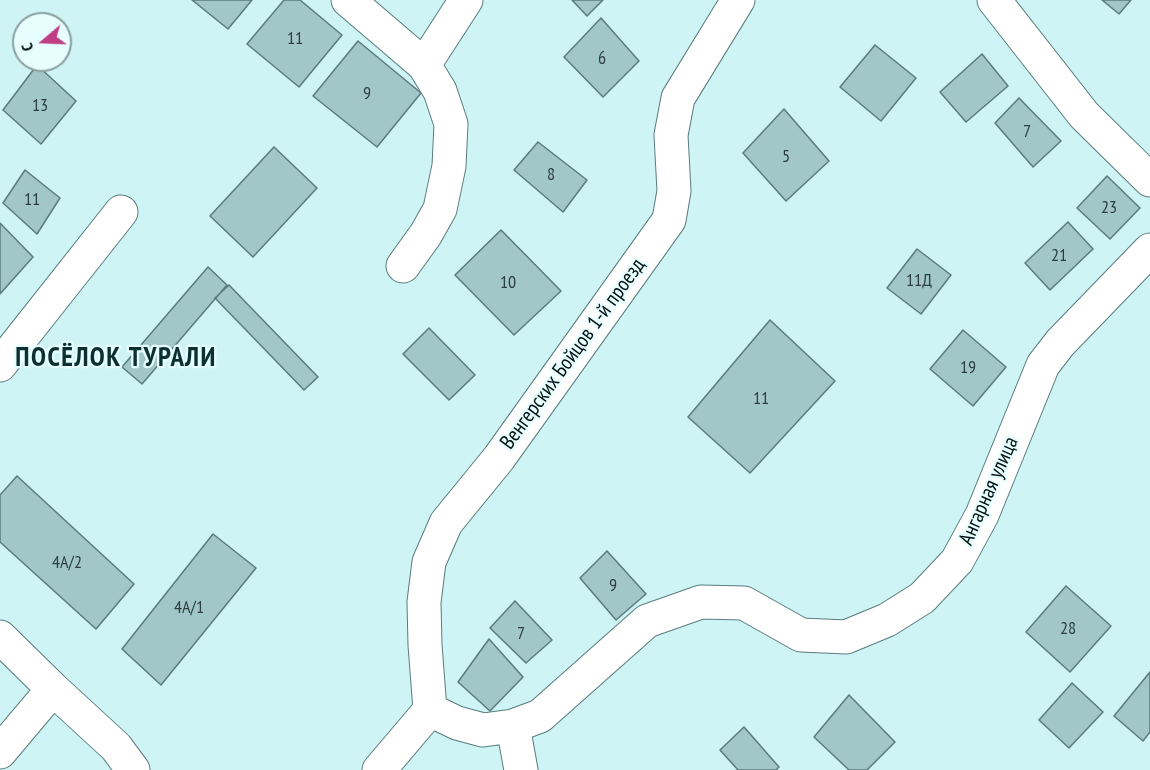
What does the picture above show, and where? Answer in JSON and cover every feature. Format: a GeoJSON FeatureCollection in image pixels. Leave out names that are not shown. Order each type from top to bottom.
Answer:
{"type":"FeatureCollection","features":[{"type":"Feature","properties":{"kind":"street"},"geometry":{"type":"LineString","coordinates":[[348,0],[424,65],[440,91],[451,124],[449,166],[440,209],[426,234],[403,266]]}},
{"type":"Feature","properties":{"kind":"street"},"geometry":{"type":"LineString","coordinates":[[424,65],[465,0]]}},
{"type":"Feature","properties":{"kind":"street","name":"Венгерских Бойцов 1-й проезд"},"geometry":{"type":"LineString","coordinates":[[430,710],[424,602],[429,562],[446,523],[499,458],[669,220],[674,191],[671,135],[678,98],[738,0]]}},
{"type":"Feature","properties":{"kind":"street"},"geometry":{"type":"LineString","coordinates":[[994,0],[1084,115],[1150,180]]}},
{"type":"Feature","properties":{"kind":"street"},"geometry":{"type":"LineString","coordinates":[[0,365],[121,212]]}},
{"type":"Feature","properties":{"kind":"street","name":"Ангарная улица"},"geometry":{"type":"LineString","coordinates":[[430,710],[458,723],[483,730],[513,726],[540,716],[647,621],[701,602],[744,603],[801,635],[846,637],[887,620],[922,598],[957,561],[982,515],[1043,365],[1060,343],[1150,250]]}},
{"type":"Feature","properties":{"kind":"street"},"geometry":{"type":"LineString","coordinates":[[0,637],[52,689],[116,747],[133,770]]}},
{"type":"Feature","properties":{"kind":"street"},"geometry":{"type":"LineString","coordinates":[[0,752],[52,689]]}},
{"type":"Feature","properties":{"kind":"street"},"geometry":{"type":"LineString","coordinates":[[379,770],[430,710]]}},
{"type":"Feature","properties":{"kind":"street"},"geometry":{"type":"LineString","coordinates":[[513,726],[521,770]]}},
{"type":"Feature","properties":{"kind":"building"},"geometry":{"type":"Polygon","coordinates":[[[192,0],[252,0],[228,29],[192,0]]]}},
{"type":"Feature","properties":{"kind":"building"},"geometry":{"type":"Polygon","coordinates":[[[284,0],[300,0],[342,35],[299,87],[247,44],[284,0]]]}},
{"type":"Feature","properties":{"kind":"building"},"geometry":{"type":"Polygon","coordinates":[[[572,0],[603,0],[587,16],[572,0]]]}},
{"type":"Feature","properties":{"kind":"building"},"geometry":{"type":"Polygon","coordinates":[[[1102,0],[1131,0],[1119,14],[1102,0]]]}},
{"type":"Feature","properties":{"kind":"building"},"geometry":{"type":"Polygon","coordinates":[[[601,18],[639,61],[603,97],[564,57],[601,18]]]}},
{"type":"Feature","properties":{"kind":"building"},"geometry":{"type":"Polygon","coordinates":[[[358,41],[421,93],[377,147],[313,96],[358,41]]]}},
{"type":"Feature","properties":{"kind":"building"},"geometry":{"type":"Polygon","coordinates":[[[875,45],[916,78],[881,121],[840,87],[875,45]]]}},
{"type":"Feature","properties":{"kind":"building"},"geometry":{"type":"Polygon","coordinates":[[[982,54],[1008,86],[966,122],[940,92],[982,54]]]}},
{"type":"Feature","properties":{"kind":"building"},"geometry":{"type":"Polygon","coordinates":[[[32,72],[45,72],[76,101],[41,144],[3,110],[32,72]]]}},
{"type":"Feature","properties":{"kind":"building"},"geometry":{"type":"Polygon","coordinates":[[[1019,98],[1061,141],[1033,167],[995,123],[1019,98]]]}},
{"type":"Feature","properties":{"kind":"building"},"geometry":{"type":"Polygon","coordinates":[[[784,109],[829,161],[786,201],[743,153],[784,109]]]}},
{"type":"Feature","properties":{"kind":"building"},"geometry":{"type":"Polygon","coordinates":[[[538,142],[587,180],[563,212],[514,170],[538,142]]]}},
{"type":"Feature","properties":{"kind":"building"},"geometry":{"type":"Polygon","coordinates":[[[274,147],[317,188],[253,257],[210,216],[274,147]]]}},
{"type":"Feature","properties":{"kind":"building"},"geometry":{"type":"Polygon","coordinates":[[[25,170],[60,198],[37,234],[3,203],[25,170]]]}},
{"type":"Feature","properties":{"kind":"building"},"geometry":{"type":"Polygon","coordinates":[[[1107,176],[1140,208],[1110,239],[1077,208],[1107,176]]]}},
{"type":"Feature","properties":{"kind":"building"},"geometry":{"type":"Polygon","coordinates":[[[1068,222],[1093,249],[1050,290],[1025,263],[1068,222]]]}},
{"type":"Feature","properties":{"kind":"building"},"geometry":{"type":"Polygon","coordinates":[[[0,223],[33,257],[0,294],[0,223]]]}},
{"type":"Feature","properties":{"kind":"building"},"geometry":{"type":"Polygon","coordinates":[[[501,230],[561,291],[514,335],[455,275],[501,230]]]}},
{"type":"Feature","properties":{"kind":"building"},"geometry":{"type":"Polygon","coordinates":[[[917,249],[951,275],[921,314],[887,288],[917,249]]]}},
{"type":"Feature","properties":{"kind":"building"},"geometry":{"type":"Polygon","coordinates":[[[208,267],[227,285],[142,384],[122,367],[208,267]]]}},
{"type":"Feature","properties":{"kind":"building"},"geometry":{"type":"Polygon","coordinates":[[[229,285],[318,377],[304,390],[215,298],[229,285]]]}},
{"type":"Feature","properties":{"kind":"building"},"geometry":{"type":"Polygon","coordinates":[[[770,320],[835,381],[750,473],[688,417],[770,320]]]}},
{"type":"Feature","properties":{"kind":"building"},"geometry":{"type":"Polygon","coordinates":[[[429,328],[475,375],[449,400],[403,354],[429,328]]]}},
{"type":"Feature","properties":{"kind":"building"},"geometry":{"type":"Polygon","coordinates":[[[963,330],[1006,367],[973,406],[930,369],[963,330]]]}},
{"type":"Feature","properties":{"kind":"building"},"geometry":{"type":"Polygon","coordinates":[[[17,476],[134,584],[96,629],[0,542],[0,495],[17,476]]]}},
{"type":"Feature","properties":{"kind":"building"},"geometry":{"type":"Polygon","coordinates":[[[213,534],[256,568],[161,685],[122,649],[213,534]]]}},
{"type":"Feature","properties":{"kind":"building"},"geometry":{"type":"Polygon","coordinates":[[[607,551],[646,594],[616,620],[580,578],[607,551]]]}},
{"type":"Feature","properties":{"kind":"building"},"geometry":{"type":"Polygon","coordinates":[[[1066,586],[1111,626],[1070,672],[1026,632],[1066,586]]]}},
{"type":"Feature","properties":{"kind":"building"},"geometry":{"type":"Polygon","coordinates":[[[515,601],[552,640],[526,663],[490,628],[515,601]]]}},
{"type":"Feature","properties":{"kind":"building"},"geometry":{"type":"Polygon","coordinates":[[[489,639],[523,677],[490,711],[458,682],[489,639]]]}},
{"type":"Feature","properties":{"kind":"building"},"geometry":{"type":"Polygon","coordinates":[[[1150,672],[1150,732],[1143,741],[1114,716],[1150,672]]]}},
{"type":"Feature","properties":{"kind":"building"},"geometry":{"type":"Polygon","coordinates":[[[1072,683],[1103,712],[1069,748],[1039,720],[1072,683]]]}},
{"type":"Feature","properties":{"kind":"building"},"geometry":{"type":"Polygon","coordinates":[[[849,695],[895,742],[867,770],[849,770],[814,737],[849,695]]]}},
{"type":"Feature","properties":{"kind":"building"},"geometry":{"type":"Polygon","coordinates":[[[744,727],[779,767],[776,770],[738,770],[720,750],[744,727]]]}},
{"type":"Feature","properties":{"kind":"district","name":"ПОСЁЛОК ТУРАЛИ"},"geometry":{"type":"Point","coordinates":[116,358]}}]}
